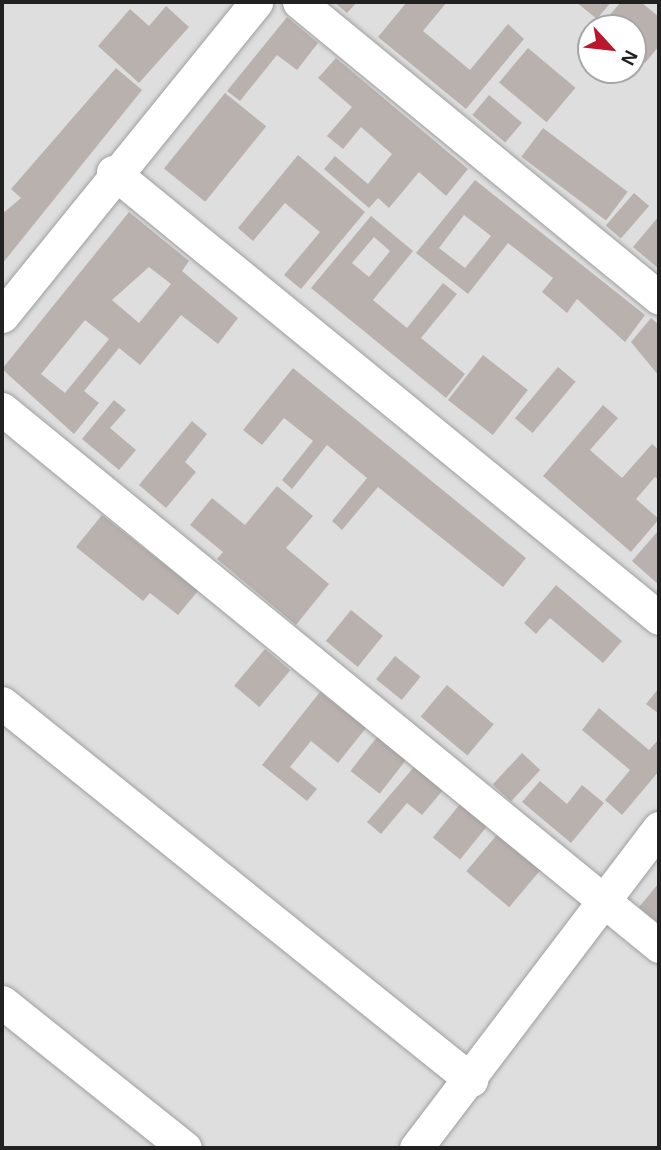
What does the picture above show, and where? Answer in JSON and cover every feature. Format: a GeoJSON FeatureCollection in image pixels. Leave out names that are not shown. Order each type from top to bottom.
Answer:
{"type":"FeatureCollection","features":[{"type":"Feature","properties":{"kind":"street"},"geometry":{"type":"LineString","coordinates":[[2,316],[113,172],[256,2]]}},
{"type":"Feature","properties":{"kind":"street"},"geometry":{"type":"LineString","coordinates":[[299,2],[659,298]]}},
{"type":"Feature","properties":{"kind":"street"},"geometry":{"type":"LineString","coordinates":[[113,172],[659,618]]}},
{"type":"Feature","properties":{"kind":"street"},"geometry":{"type":"LineString","coordinates":[[2,410],[605,895],[659,946]]}},
{"type":"Feature","properties":{"kind":"street"},"geometry":{"type":"LineString","coordinates":[[2,703],[471,1080]]}},
{"type":"Feature","properties":{"kind":"street"},"geometry":{"type":"LineString","coordinates":[[416,1148],[471,1080],[605,895],[659,828]]}},
{"type":"Feature","properties":{"kind":"street"},"geometry":{"type":"LineString","coordinates":[[2,1002],[185,1148]]}},
{"type":"Feature","properties":{"kind":"shaded area"},"geometry":{"type":"Polygon","coordinates":[[[2,2],[659,2],[659,1148],[2,1148],[2,2]]]}},
{"type":"Feature","properties":{"kind":"building"},"geometry":{"type":"Polygon","coordinates":[[[334,2],[357,2],[347,13],[334,2]]]}},
{"type":"Feature","properties":{"kind":"building"},"geometry":{"type":"Polygon","coordinates":[[[407,2],[447,2],[423,31],[470,70],[508,24],[524,39],[466,109],[378,37],[407,2]]]}},
{"type":"Feature","properties":{"kind":"building"},"geometry":{"type":"Polygon","coordinates":[[[576,2],[611,2],[601,14],[591,14],[576,2]]]}},
{"type":"Feature","properties":{"kind":"building"},"geometry":{"type":"Polygon","coordinates":[[[621,2],[641,2],[659,17],[659,46],[647,61],[647,14],[611,14],[621,2]]]}},
{"type":"Feature","properties":{"kind":"building"},"geometry":{"type":"Polygon","coordinates":[[[166,6],[189,27],[139,83],[98,46],[130,9],[149,26],[166,6]]]}},
{"type":"Feature","properties":{"kind":"building"},"geometry":{"type":"Polygon","coordinates":[[[287,17],[318,43],[297,70],[277,55],[240,101],[227,91],[287,17]]]}},
{"type":"Feature","properties":{"kind":"building"},"geometry":{"type":"Polygon","coordinates":[[[528,48],[575,88],[547,122],[499,82],[528,48]]]}},
{"type":"Feature","properties":{"kind":"building"},"geometry":{"type":"Polygon","coordinates":[[[336,58],[468,169],[446,196],[419,172],[389,208],[378,198],[369,208],[324,169],[335,156],[368,184],[392,154],[361,127],[343,149],[327,136],[352,107],[318,78],[336,58]]]}},
{"type":"Feature","properties":{"kind":"building"},"geometry":{"type":"Polygon","coordinates":[[[116,68],[142,90],[2,264],[2,214],[21,198],[11,189],[116,68]]]}},
{"type":"Feature","properties":{"kind":"building"},"geometry":{"type":"Polygon","coordinates":[[[225,93],[266,126],[205,202],[164,168],[225,93]]]}},
{"type":"Feature","properties":{"kind":"building"},"geometry":{"type":"Polygon","coordinates":[[[489,95],[522,123],[505,143],[472,115],[489,95]]]}},
{"type":"Feature","properties":{"kind":"building"},"geometry":{"type":"Polygon","coordinates":[[[543,128],[628,192],[606,221],[521,157],[543,128]]]}},
{"type":"Feature","properties":{"kind":"building"},"geometry":{"type":"Polygon","coordinates":[[[298,155],[365,212],[301,289],[284,275],[320,232],[285,203],[253,241],[238,228],[298,155]]]}},
{"type":"Feature","properties":{"kind":"building"},"geometry":{"type":"Polygon","coordinates":[[[475,180],[645,315],[625,342],[577,299],[567,313],[542,292],[553,278],[508,243],[468,294],[416,253],[475,180]],[[464,215],[439,248],[465,268],[491,236],[464,215]]]}},
{"type":"Feature","properties":{"kind":"building"},"geometry":{"type":"Polygon","coordinates":[[[634,193],[649,206],[621,239],[606,225],[634,193]]]}},
{"type":"Feature","properties":{"kind":"building"},"geometry":{"type":"Polygon","coordinates":[[[129,212],[189,261],[182,271],[238,318],[218,344],[181,315],[140,365],[119,348],[84,391],[99,403],[74,434],[2,369],[129,212]],[[149,267],[112,300],[139,323],[171,284],[149,267]],[[85,320],[41,374],[65,393],[109,339],[85,320]]]}},
{"type":"Feature","properties":{"kind":"building"},"geometry":{"type":"Polygon","coordinates":[[[371,216],[413,251],[373,300],[407,328],[443,283],[457,294],[421,338],[465,374],[446,398],[311,288],[371,216]],[[374,237],[352,263],[369,277],[390,251],[374,237]]]}},
{"type":"Feature","properties":{"kind":"building"},"geometry":{"type":"Polygon","coordinates":[[[659,216],[659,269],[633,247],[659,216]]]}},
{"type":"Feature","properties":{"kind":"building"},"geometry":{"type":"Polygon","coordinates":[[[651,318],[659,325],[659,376],[631,342],[651,318]]]}},
{"type":"Feature","properties":{"kind":"building"},"geometry":{"type":"Polygon","coordinates":[[[483,355],[528,390],[493,435],[448,400],[483,355]]]}},
{"type":"Feature","properties":{"kind":"building"},"geometry":{"type":"Polygon","coordinates":[[[558,367],[576,382],[533,433],[515,418],[558,367]]]}},
{"type":"Feature","properties":{"kind":"building"},"geometry":{"type":"Polygon","coordinates":[[[293,368],[526,558],[503,587],[378,487],[342,530],[332,521],[367,478],[327,445],[292,489],[282,480],[313,441],[284,418],[262,445],[243,430],[293,368]]]}},
{"type":"Feature","properties":{"kind":"building"},"geometry":{"type":"Polygon","coordinates":[[[114,400],[126,410],[110,428],[136,450],[119,470],[82,439],[114,400]]]}},
{"type":"Feature","properties":{"kind":"building"},"geometry":{"type":"Polygon","coordinates":[[[603,405],[618,418],[590,450],[622,478],[652,444],[659,450],[659,480],[655,477],[636,499],[659,519],[631,552],[543,476],[603,405]]]}},
{"type":"Feature","properties":{"kind":"building"},"geometry":{"type":"Polygon","coordinates":[[[192,421],[207,434],[185,462],[196,472],[166,508],[139,485],[192,421]]]}},
{"type":"Feature","properties":{"kind":"building"},"geometry":{"type":"Polygon","coordinates":[[[277,486],[313,516],[286,548],[329,584],[296,625],[217,559],[223,552],[190,525],[212,498],[245,525],[277,486]]]}},
{"type":"Feature","properties":{"kind":"building"},"geometry":{"type":"Polygon","coordinates":[[[102,515],[198,591],[178,615],[150,593],[143,601],[76,547],[102,515]]]}},
{"type":"Feature","properties":{"kind":"building"},"geometry":{"type":"Polygon","coordinates":[[[659,530],[659,585],[632,561],[659,530]]]}},
{"type":"Feature","properties":{"kind":"building"},"geometry":{"type":"Polygon","coordinates":[[[556,585],[622,641],[603,663],[550,618],[536,634],[524,623],[556,585]]]}},
{"type":"Feature","properties":{"kind":"building"},"geometry":{"type":"Polygon","coordinates":[[[351,610],[383,636],[358,667],[326,641],[351,610]]]}},
{"type":"Feature","properties":{"kind":"building"},"geometry":{"type":"Polygon","coordinates":[[[265,649],[290,670],[259,707],[234,686],[265,649]]]}},
{"type":"Feature","properties":{"kind":"building"},"geometry":{"type":"Polygon","coordinates":[[[395,656],[421,677],[402,700],[376,679],[395,656]]]}},
{"type":"Feature","properties":{"kind":"building"},"geometry":{"type":"Polygon","coordinates":[[[447,685],[494,724],[467,756],[421,716],[447,685]]]}},
{"type":"Feature","properties":{"kind":"building"},"geometry":{"type":"Polygon","coordinates":[[[659,688],[659,714],[646,704],[659,688]]]}},
{"type":"Feature","properties":{"kind":"building"},"geometry":{"type":"Polygon","coordinates":[[[320,692],[366,728],[338,763],[311,741],[290,767],[317,789],[307,801],[262,765],[320,692]]]}},
{"type":"Feature","properties":{"kind":"building"},"geometry":{"type":"Polygon","coordinates":[[[599,708],[649,750],[659,739],[659,771],[622,815],[605,800],[630,770],[582,730],[599,708]]]}},
{"type":"Feature","properties":{"kind":"building"},"geometry":{"type":"Polygon","coordinates":[[[377,737],[406,760],[380,794],[351,771],[377,737]]]}},
{"type":"Feature","properties":{"kind":"building"},"geometry":{"type":"Polygon","coordinates":[[[522,753],[540,770],[511,801],[493,784],[522,753]]]}},
{"type":"Feature","properties":{"kind":"building"},"geometry":{"type":"Polygon","coordinates":[[[414,767],[443,790],[422,815],[407,803],[381,834],[367,822],[414,767]]]}},
{"type":"Feature","properties":{"kind":"building"},"geometry":{"type":"Polygon","coordinates":[[[540,781],[567,804],[582,785],[604,803],[571,843],[522,802],[540,781]]]}},
{"type":"Feature","properties":{"kind":"building"},"geometry":{"type":"Polygon","coordinates":[[[460,804],[487,826],[460,859],[433,837],[460,804]]]}},
{"type":"Feature","properties":{"kind":"building"},"geometry":{"type":"Polygon","coordinates":[[[501,830],[544,866],[509,907],[466,871],[501,830]]]}},
{"type":"Feature","properties":{"kind":"building"},"geometry":{"type":"Polygon","coordinates":[[[659,883],[659,924],[639,907],[659,883]]]}}]}
